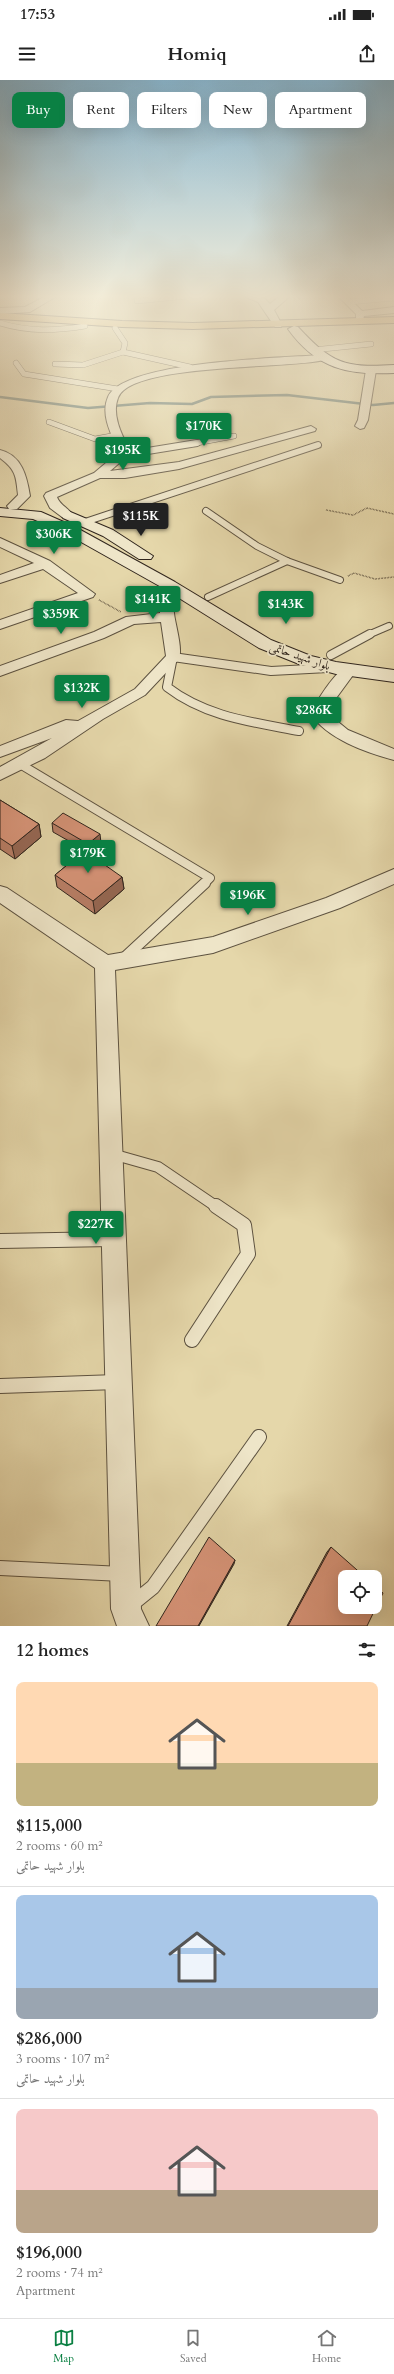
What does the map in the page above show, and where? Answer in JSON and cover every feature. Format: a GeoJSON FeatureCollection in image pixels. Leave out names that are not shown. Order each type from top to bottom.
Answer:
{"type":"FeatureCollection","features":[{"type":"Feature","properties":{"kind":"main road"},"geometry":{"type":"LineString","coordinates":[[346,368],[350,370],[394,370]]}},
{"type":"Feature","properties":{"kind":"main road","name":"بلوار شهید حاتمی"},"geometry":{"type":"LineString","coordinates":[[4,508],[46,508],[66,514],[108,533],[250,636],[305,660],[394,676]]}},
{"type":"Feature","properties":{"kind":"main road","name":"بلوار شهید حاتمی"},"geometry":{"type":"LineString","coordinates":[[4,508],[25,512],[52,521],[208,597],[256,627],[339,665],[394,666]]}},
{"type":"Feature","properties":{"kind":"street"},"geometry":{"type":"LineString","coordinates":[[66,514],[54,505],[50,496],[98,475],[125,452],[113,426],[111,407],[118,389],[132,382],[186,368]]}},
{"type":"Feature","properties":{"kind":"street"},"geometry":{"type":"LineString","coordinates":[[360,426],[371,370]]}},
{"type":"Feature","properties":{"kind":"street"},"geometry":{"type":"LineString","coordinates":[[98,475],[129,476],[177,467],[311,429]]}},
{"type":"Feature","properties":{"kind":"street"},"geometry":{"type":"LineString","coordinates":[[0,453],[12,468],[22,474],[24,496],[4,508]]}},
{"type":"Feature","properties":{"kind":"street"},"geometry":{"type":"LineString","coordinates":[[0,542],[45,564],[88,594]]}},
{"type":"Feature","properties":{"kind":"street"},"geometry":{"type":"LineString","coordinates":[[0,579],[45,564]]}},
{"type":"Feature","properties":{"kind":"street"},"geometry":{"type":"LineString","coordinates":[[0,774],[39,754],[97,715],[140,692],[173,657],[172,637],[165,616],[164,601],[175,582]]}},
{"type":"Feature","properties":{"kind":"street"},"geometry":{"type":"LineString","coordinates":[[0,625],[88,594]]}},
{"type":"Feature","properties":{"kind":"street"},"geometry":{"type":"LineString","coordinates":[[0,671],[99,635],[131,620],[165,616]]}},
{"type":"Feature","properties":{"kind":"street"},"geometry":{"type":"LineString","coordinates":[[339,665],[335,687],[318,713],[324,721],[335,729],[394,756]]}},
{"type":"Feature","properties":{"kind":"street"},"geometry":{"type":"LineString","coordinates":[[0,752],[97,715]]}},
{"type":"Feature","properties":{"kind":"street"},"geometry":{"type":"LineString","coordinates":[[0,893],[113,963],[213,945],[333,903],[394,876]]}},
{"type":"Feature","properties":{"kind":"street"},"geometry":{"type":"LineString","coordinates":[[113,963],[111,1154],[125,1574],[130,1620]]}},
{"type":"Feature","properties":{"kind":"lane"},"geometry":{"type":"LineString","coordinates":[[20,368],[24,374],[118,389]]}},
{"type":"Feature","properties":{"kind":"lane"},"geometry":{"type":"LineString","coordinates":[[48,422],[95,439],[117,436]]}},
{"type":"Feature","properties":{"kind":"lane"},"geometry":{"type":"LineString","coordinates":[[123,455],[145,453],[234,436]]}},
{"type":"Feature","properties":{"kind":"lane"},"geometry":{"type":"LineString","coordinates":[[85,522],[318,445]]}},
{"type":"Feature","properties":{"kind":"lane"},"geometry":{"type":"LineString","coordinates":[[206,511],[257,546],[287,561],[340,580]]}},
{"type":"Feature","properties":{"kind":"lane"},"geometry":{"type":"LineString","coordinates":[[208,597],[287,561]]}},
{"type":"Feature","properties":{"kind":"lane"},"geometry":{"type":"LineString","coordinates":[[299,730],[211,713],[174,694],[167,687],[173,657],[271,671],[339,665],[347,645],[390,626]]}},
{"type":"Feature","properties":{"kind":"lane"},"geometry":{"type":"LineString","coordinates":[[20,764],[210,878],[113,963]]}},
{"type":"Feature","properties":{"kind":"lane"},"geometry":{"type":"LineString","coordinates":[[111,1154],[158,1167],[244,1225],[248,1254],[192,1340]]}},
{"type":"Feature","properties":{"kind":"lane"},"geometry":{"type":"LineString","coordinates":[[0,1242],[114,1239]]}},
{"type":"Feature","properties":{"kind":"lane"},"geometry":{"type":"LineString","coordinates":[[0,1386],[119,1382]]}},
{"type":"Feature","properties":{"kind":"lane"},"geometry":{"type":"LineString","coordinates":[[130,1620],[259,1437]]}},
{"type":"Feature","properties":{"kind":"lane"},"geometry":{"type":"LineString","coordinates":[[0,1568],[125,1574]]}},
{"type":"Feature","properties":{"kind":"path"},"geometry":{"type":"LineString","coordinates":[[326,510],[353,515],[367,508],[394,514]]}},
{"type":"Feature","properties":{"kind":"path"},"geometry":{"type":"LineString","coordinates":[[340,580],[354,573],[375,579],[394,577]]}},
{"type":"Feature","properties":{"kind":"path"},"geometry":{"type":"LineString","coordinates":[[88,594],[118,610],[131,620]]}},
{"type":"Feature","properties":{"kind":"building"},"geometry":{"type":"Polygon","coordinates":[[[0,800],[39,824],[12,846],[0,838],[0,800]]]}},
{"type":"Feature","properties":{"kind":"building"},"geometry":{"type":"Polygon","coordinates":[[[63,813],[100,834],[88,844],[52,823],[63,813]]]}},
{"type":"Feature","properties":{"kind":"building"},"geometry":{"type":"Polygon","coordinates":[[[78,846],[122,877],[93,901],[55,875],[72,861],[65,857],[78,846]]]}},
{"type":"Feature","properties":{"kind":"building"},"geometry":{"type":"Polygon","coordinates":[[[209,1537],[235,1560],[198,1626],[156,1626],[209,1537]]]}},
{"type":"Feature","properties":{"kind":"building"},"geometry":{"type":"Polygon","coordinates":[[[331,1547],[357,1570],[338,1570],[338,1614],[373,1614],[367,1626],[288,1626],[331,1547]]]}},
{"type":"Feature","properties":{"kind":"waterway"},"geometry":{"type":"LineString","coordinates":[[0,397],[88,408],[150,403],[192,404],[211,397],[287,395],[373,405],[394,403]]}}]}
